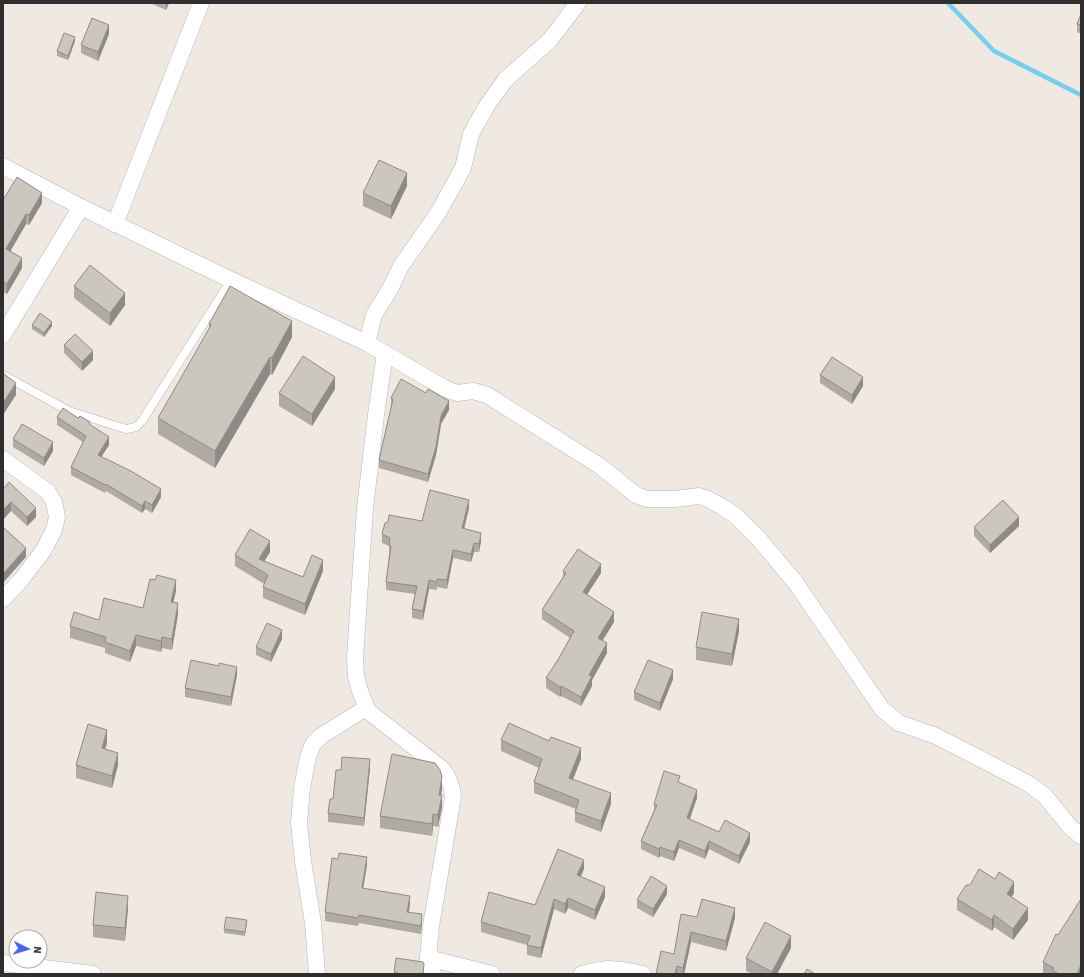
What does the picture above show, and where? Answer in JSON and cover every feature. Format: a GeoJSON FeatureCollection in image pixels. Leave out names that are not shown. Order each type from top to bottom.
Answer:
{"type":"FeatureCollection","features":[{"type":"Feature","properties":{"kind":"street"},"geometry":{"type":"LineString","coordinates":[[115,224],[201,3]]}},
{"type":"Feature","properties":{"kind":"street"},"geometry":{"type":"LineString","coordinates":[[367,343],[374,315],[390,289],[401,266],[438,213],[463,168],[470,134],[486,107],[505,80],[550,40],[578,3]]}},
{"type":"Feature","properties":{"kind":"street"},"geometry":{"type":"LineString","coordinates":[[3,166],[115,224],[367,343],[454,393],[473,391],[486,395],[600,466],[636,495],[647,499],[675,499],[696,495],[721,506],[736,516],[758,538],[795,582],[882,709],[899,723],[936,736],[1030,784],[1045,796],[1070,827],[1081,836]]}},
{"type":"Feature","properties":{"kind":"street"},"geometry":{"type":"LineString","coordinates":[[3,335],[81,207]]}},
{"type":"Feature","properties":{"kind":"street"},"geometry":{"type":"LineString","coordinates":[[385,353],[365,508],[355,658],[356,676],[366,708],[373,716],[441,768],[446,773],[452,788],[453,797],[431,926],[428,958],[433,974]]}},
{"type":"Feature","properties":{"kind":"street"},"geometry":{"type":"LineString","coordinates":[[3,459],[48,492],[54,502],[57,517],[54,530],[43,551],[21,580],[3,599]]}},
{"type":"Feature","properties":{"kind":"street"},"geometry":{"type":"LineString","coordinates":[[317,974],[314,923],[303,861],[299,823],[302,788],[308,757],[313,744],[321,736],[366,708]]}},
{"type":"Feature","properties":{"kind":"street"},"geometry":{"type":"LineString","coordinates":[[428,958],[492,974]]}},
{"type":"Feature","properties":{"kind":"street"},"geometry":{"type":"LineString","coordinates":[[3,963],[93,974]]}},
{"type":"Feature","properties":{"kind":"street"},"geometry":{"type":"LineString","coordinates":[[582,974],[599,969],[610,968],[619,968],[643,974]]}},
{"type":"Feature","properties":{"kind":"lane"},"geometry":{"type":"LineString","coordinates":[[3,375],[69,410],[126,429],[136,427],[142,421],[231,280]]}},
{"type":"Feature","properties":{"kind":"building"},"geometry":{"type":"Polygon","coordinates":[[[1081,14],[1081,25],[1077,24],[1081,14]]]}},
{"type":"Feature","properties":{"kind":"building"},"geometry":{"type":"Polygon","coordinates":[[[92,18],[109,25],[98,52],[81,45],[92,18]]]}},
{"type":"Feature","properties":{"kind":"building"},"geometry":{"type":"Polygon","coordinates":[[[64,33],[75,37],[68,56],[57,51],[64,33]]]}},
{"type":"Feature","properties":{"kind":"building"},"geometry":{"type":"Polygon","coordinates":[[[379,160],[407,173],[391,206],[363,193],[379,160]]]}},
{"type":"Feature","properties":{"kind":"building"},"geometry":{"type":"Polygon","coordinates":[[[17,177],[42,193],[29,215],[26,214],[6,249],[22,258],[7,284],[3,282],[3,200],[17,177]]]}},
{"type":"Feature","properties":{"kind":"building"},"geometry":{"type":"Polygon","coordinates":[[[90,265],[125,293],[110,313],[74,286],[90,265]]]}},
{"type":"Feature","properties":{"kind":"building"},"geometry":{"type":"Polygon","coordinates":[[[230,286],[292,321],[272,358],[270,357],[215,451],[158,418],[211,325],[209,324],[230,286]]]}},
{"type":"Feature","properties":{"kind":"building"},"geometry":{"type":"Polygon","coordinates":[[[40,313],[52,322],[44,333],[32,325],[40,313]]]}},
{"type":"Feature","properties":{"kind":"building"},"geometry":{"type":"Polygon","coordinates":[[[75,334],[93,351],[82,362],[64,345],[75,334]]]}},
{"type":"Feature","properties":{"kind":"building"},"geometry":{"type":"Polygon","coordinates":[[[303,356],[335,377],[312,414],[279,393],[303,356]]]}},
{"type":"Feature","properties":{"kind":"building"},"geometry":{"type":"Polygon","coordinates":[[[832,357],[863,377],[852,395],[820,375],[832,357]]]}},
{"type":"Feature","properties":{"kind":"building"},"geometry":{"type":"Polygon","coordinates":[[[3,373],[16,383],[3,403],[3,373]]]}},
{"type":"Feature","properties":{"kind":"building"},"geometry":{"type":"Polygon","coordinates":[[[401,379],[426,393],[428,389],[449,401],[441,416],[436,447],[428,474],[379,460],[393,399],[391,398],[401,379]]]}},
{"type":"Feature","properties":{"kind":"building"},"geometry":{"type":"Polygon","coordinates":[[[63,408],[78,418],[80,416],[90,422],[89,424],[109,437],[98,455],[131,471],[161,489],[152,505],[145,501],[142,506],[106,484],[105,485],[71,467],[86,436],[57,417],[63,408]]]}},
{"type":"Feature","properties":{"kind":"building"},"geometry":{"type":"Polygon","coordinates":[[[22,424],[53,442],[44,458],[13,439],[22,424]]]}},
{"type":"Feature","properties":{"kind":"building"},"geometry":{"type":"Polygon","coordinates":[[[9,482],[36,508],[27,517],[11,502],[3,510],[3,489],[9,482]]]}},
{"type":"Feature","properties":{"kind":"building"},"geometry":{"type":"Polygon","coordinates":[[[430,490],[469,500],[462,528],[481,533],[479,544],[474,543],[471,554],[453,550],[447,580],[437,579],[437,582],[429,580],[423,611],[412,609],[417,586],[386,582],[391,546],[389,545],[390,538],[382,534],[385,523],[388,522],[389,515],[422,521],[430,490]]]}},
{"type":"Feature","properties":{"kind":"building"},"geometry":{"type":"Polygon","coordinates":[[[1003,500],[1019,517],[990,545],[974,527],[1003,500]]]}},
{"type":"Feature","properties":{"kind":"building"},"geometry":{"type":"Polygon","coordinates":[[[3,527],[26,548],[3,574],[3,527]]]}},
{"type":"Feature","properties":{"kind":"building"},"geometry":{"type":"Polygon","coordinates":[[[250,529],[270,541],[259,559],[303,577],[312,555],[323,560],[305,604],[263,587],[268,575],[235,555],[250,529]]]}},
{"type":"Feature","properties":{"kind":"building"},"geometry":{"type":"Polygon","coordinates":[[[578,549],[601,564],[583,592],[614,612],[598,638],[607,643],[589,675],[592,676],[581,697],[561,686],[560,687],[546,678],[574,631],[542,610],[566,573],[563,571],[578,549]]]}},
{"type":"Feature","properties":{"kind":"building"},"geometry":{"type":"Polygon","coordinates":[[[157,575],[176,580],[171,602],[178,603],[172,639],[162,637],[161,641],[136,635],[130,651],[105,642],[106,637],[70,626],[74,612],[99,620],[104,598],[143,608],[150,579],[155,580],[157,575]]]}},
{"type":"Feature","properties":{"kind":"building"},"geometry":{"type":"Polygon","coordinates":[[[702,612],[739,619],[732,654],[696,647],[702,612]]]}},
{"type":"Feature","properties":{"kind":"building"},"geometry":{"type":"Polygon","coordinates":[[[267,623],[282,630],[271,654],[256,647],[267,623]]]}},
{"type":"Feature","properties":{"kind":"building"},"geometry":{"type":"Polygon","coordinates":[[[191,660],[219,666],[219,663],[237,667],[231,697],[185,688],[191,660]]]}},
{"type":"Feature","properties":{"kind":"building"},"geometry":{"type":"Polygon","coordinates":[[[648,660],[673,670],[660,703],[634,692],[648,660]]]}},
{"type":"Feature","properties":{"kind":"building"},"geometry":{"type":"Polygon","coordinates":[[[509,723],[549,741],[551,737],[581,748],[569,778],[611,793],[601,821],[575,812],[579,800],[534,782],[542,759],[501,740],[509,723]]]}},
{"type":"Feature","properties":{"kind":"building"},"geometry":{"type":"Polygon","coordinates":[[[88,724],[107,730],[102,748],[118,753],[112,776],[76,765],[88,724]]]}},
{"type":"Feature","properties":{"kind":"building"},"geometry":{"type":"Polygon","coordinates":[[[392,754],[435,763],[440,770],[442,777],[439,795],[442,795],[438,815],[433,814],[432,824],[380,816],[392,754]]]}},
{"type":"Feature","properties":{"kind":"building"},"geometry":{"type":"Polygon","coordinates":[[[342,757],[370,759],[364,818],[328,813],[330,799],[333,799],[336,770],[341,770],[342,757]]]}},
{"type":"Feature","properties":{"kind":"building"},"geometry":{"type":"Polygon","coordinates":[[[664,771],[680,776],[678,782],[697,790],[687,818],[719,832],[725,820],[750,833],[739,856],[709,841],[705,851],[679,840],[674,852],[660,847],[659,849],[641,841],[657,805],[654,804],[664,771]]]}},
{"type":"Feature","properties":{"kind":"building"},"geometry":{"type":"Polygon","coordinates":[[[558,849],[584,860],[577,875],[605,887],[595,910],[568,898],[565,904],[554,899],[541,948],[527,945],[530,936],[481,922],[489,892],[535,905],[558,849]]]}},
{"type":"Feature","properties":{"kind":"building"},"geometry":{"type":"Polygon","coordinates":[[[339,853],[367,857],[362,888],[410,896],[407,912],[422,914],[421,926],[359,915],[358,918],[325,912],[332,858],[338,859],[339,853]]]}},
{"type":"Feature","properties":{"kind":"building"},"geometry":{"type":"Polygon","coordinates":[[[979,869],[995,879],[999,872],[1014,882],[1007,894],[1028,908],[1013,929],[994,915],[992,920],[957,899],[966,885],[970,885],[979,869]]]}},
{"type":"Feature","properties":{"kind":"building"},"geometry":{"type":"Polygon","coordinates":[[[651,876],[667,886],[653,909],[637,900],[651,876]]]}},
{"type":"Feature","properties":{"kind":"building"},"geometry":{"type":"Polygon","coordinates":[[[96,892],[128,896],[125,928],[93,925],[96,892]]]}},
{"type":"Feature","properties":{"kind":"building"},"geometry":{"type":"Polygon","coordinates":[[[702,899],[735,908],[726,941],[691,932],[683,968],[677,966],[675,974],[656,974],[661,951],[674,954],[681,914],[697,917],[702,899]]]}},
{"type":"Feature","properties":{"kind":"building"},"geometry":{"type":"Polygon","coordinates":[[[1081,899],[1081,965],[1077,974],[1059,974],[1053,971],[1054,968],[1043,962],[1056,934],[1058,935],[1081,899]]]}},
{"type":"Feature","properties":{"kind":"building"},"geometry":{"type":"Polygon","coordinates":[[[226,917],[247,920],[245,932],[224,929],[226,917]]]}},
{"type":"Feature","properties":{"kind":"building"},"geometry":{"type":"Polygon","coordinates":[[[765,922],[791,936],[772,972],[746,958],[765,922]]]}},
{"type":"Feature","properties":{"kind":"building"},"geometry":{"type":"Polygon","coordinates":[[[396,958],[423,962],[423,974],[398,974],[394,972],[396,958]]]}},
{"type":"Feature","properties":{"kind":"building"},"geometry":{"type":"Polygon","coordinates":[[[807,969],[815,974],[804,974],[807,969]]]}},
{"type":"Feature","properties":{"kind":"waterway"},"geometry":{"type":"LineString","coordinates":[[948,3],[994,51],[1081,95]]}}]}
